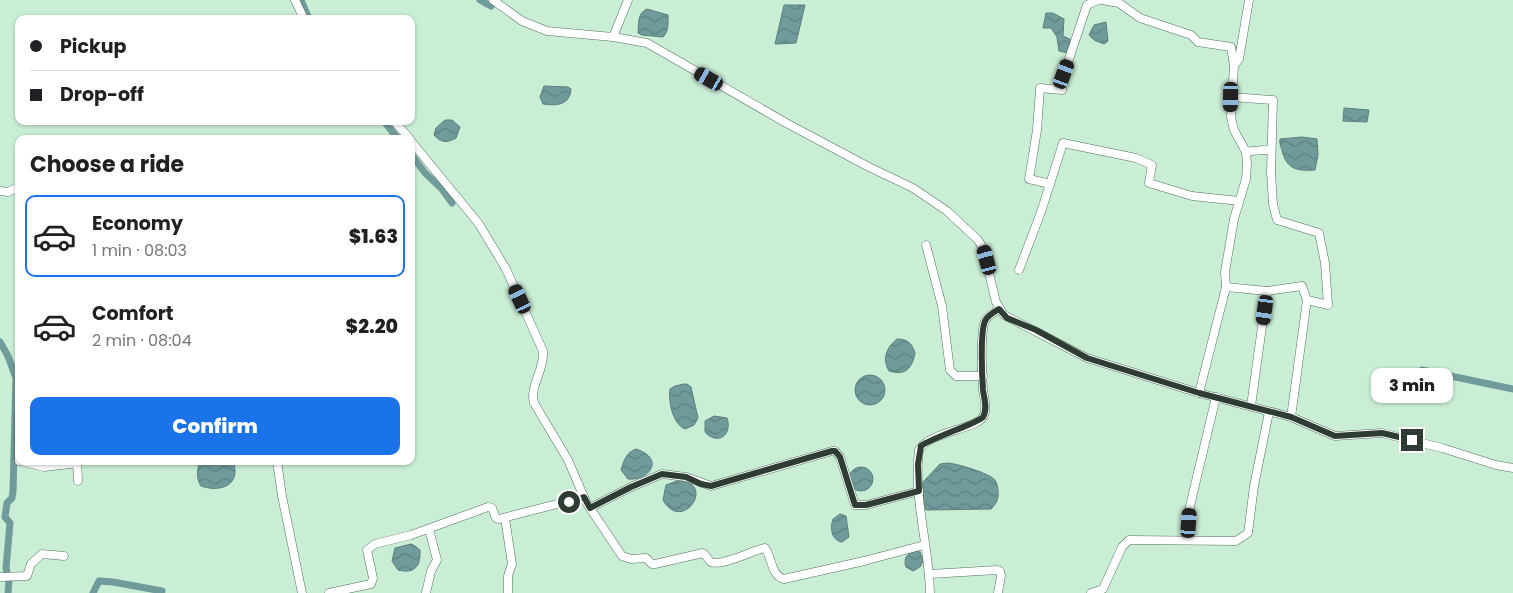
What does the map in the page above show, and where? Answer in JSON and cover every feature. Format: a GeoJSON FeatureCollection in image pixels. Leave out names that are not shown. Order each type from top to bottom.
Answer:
{"type":"FeatureCollection","features":[{"type":"Feature","properties":{"kind":"street"},"geometry":{"type":"LineString","coordinates":[[295,0],[302,15]]}},
{"type":"Feature","properties":{"kind":"street"},"geometry":{"type":"LineString","coordinates":[[493,0],[522,20],[547,31],[613,37],[647,43],[788,124],[913,188],[947,211],[972,232],[983,248],[997,311],[1007,318],[1036,330],[1087,358],[1199,393],[1291,417],[1335,436],[1382,433],[1513,468]]}},
{"type":"Feature","properties":{"kind":"street"},"geometry":{"type":"LineString","coordinates":[[613,37],[628,0]]}},
{"type":"Feature","properties":{"kind":"street"},"geometry":{"type":"LineString","coordinates":[[1050,184],[1029,180],[1038,130],[1040,88],[1062,90],[1064,74],[1087,4],[1100,0],[1119,3],[1140,18],[1191,35],[1198,42],[1231,47],[1234,66],[1231,118],[1234,130],[1246,152],[1246,179],[1234,219],[1225,272],[1226,287],[1199,393]]}},
{"type":"Feature","properties":{"kind":"street"},"geometry":{"type":"LineString","coordinates":[[1234,66],[1239,59],[1249,0]]}},
{"type":"Feature","properties":{"kind":"street"},"geometry":{"type":"LineString","coordinates":[[1231,97],[1274,100],[1271,149],[1273,204],[1277,220],[1319,233],[1325,264],[1328,305],[1308,300]]}},
{"type":"Feature","properties":{"kind":"street"},"geometry":{"type":"LineString","coordinates":[[397,125],[406,135]]}},
{"type":"Feature","properties":{"kind":"street"},"geometry":{"type":"LineString","coordinates":[[1019,270],[1063,143],[1136,158],[1152,165],[1149,183],[1192,196],[1239,201]]}},
{"type":"Feature","properties":{"kind":"street"},"geometry":{"type":"LineString","coordinates":[[415,146],[479,224],[506,269],[543,351],[543,362],[533,394],[534,403],[568,460],[590,508],[622,556],[631,560],[646,558],[652,564],[655,564],[703,553],[712,562],[722,562],[765,548],[775,573],[780,578],[784,578],[864,561],[924,545]]}},
{"type":"Feature","properties":{"kind":"street"},"geometry":{"type":"LineString","coordinates":[[1246,152],[1271,149]]}},
{"type":"Feature","properties":{"kind":"street"},"geometry":{"type":"LineString","coordinates":[[0,191],[8,192],[15,188]]}},
{"type":"Feature","properties":{"kind":"street"},"geometry":{"type":"LineString","coordinates":[[926,245],[942,306],[950,370],[956,376],[983,376]]}},
{"type":"Feature","properties":{"kind":"street"},"geometry":{"type":"LineString","coordinates":[[1226,287],[1267,291],[1302,286],[1308,300],[1291,417]]}},
{"type":"Feature","properties":{"kind":"street"},"geometry":{"type":"LineString","coordinates":[[1251,406],[1267,291]]}},
{"type":"Feature","properties":{"kind":"street"},"geometry":{"type":"LineString","coordinates":[[930,593],[930,574],[924,545],[919,491],[918,464],[921,446],[930,440],[978,421],[984,414],[983,335],[986,318],[997,311]]}},
{"type":"Feature","properties":{"kind":"street"},"geometry":{"type":"LineString","coordinates":[[1188,540],[1190,506],[1216,397]]}},
{"type":"Feature","properties":{"kind":"street"},"geometry":{"type":"LineString","coordinates":[[1091,593],[1103,589],[1122,547],[1129,540],[1236,541],[1248,533],[1254,486],[1268,412]]}},
{"type":"Feature","properties":{"kind":"street"},"geometry":{"type":"LineString","coordinates":[[590,508],[662,474],[686,477],[701,484],[711,486],[832,451],[835,451],[840,457],[855,505],[866,505],[919,491]]}},
{"type":"Feature","properties":{"kind":"street"},"geometry":{"type":"LineString","coordinates":[[36,465],[44,467],[58,465]]}},
{"type":"Feature","properties":{"kind":"street"},"geometry":{"type":"LineString","coordinates":[[78,465],[78,481]]}},
{"type":"Feature","properties":{"kind":"street"},"geometry":{"type":"LineString","coordinates":[[278,465],[289,533],[302,593]]}},
{"type":"Feature","properties":{"kind":"street"},"geometry":{"type":"LineString","coordinates":[[329,593],[371,584],[372,578],[367,553],[368,548],[375,544],[411,535],[489,507],[492,508],[496,518],[505,518],[584,497]]}},
{"type":"Feature","properties":{"kind":"street"},"geometry":{"type":"LineString","coordinates":[[505,518],[512,564],[508,577],[508,593]]}},
{"type":"Feature","properties":{"kind":"street"},"geometry":{"type":"LineString","coordinates":[[426,593],[431,571],[437,560],[429,529]]}},
{"type":"Feature","properties":{"kind":"street"},"geometry":{"type":"LineString","coordinates":[[2,578],[28,576],[31,564],[42,554],[64,556]]}},
{"type":"Feature","properties":{"kind":"street"},"geometry":{"type":"LineString","coordinates":[[930,574],[997,570],[1000,571],[1001,576],[998,593]]}},
{"type":"Feature","properties":{"kind":"water"},"geometry":{"type":"Polygon","coordinates":[[[784,5],[805,5],[796,43],[775,44],[784,5]]]}},
{"type":"Feature","properties":{"kind":"water"},"geometry":{"type":"Polygon","coordinates":[[[647,9],[668,15],[667,30],[663,37],[638,33],[640,16],[647,9]]]}},
{"type":"Feature","properties":{"kind":"water"},"geometry":{"type":"Polygon","coordinates":[[[1046,13],[1053,13],[1064,19],[1063,36],[1070,39],[1068,53],[1059,51],[1057,37],[1051,28],[1043,28],[1046,13]]]}},
{"type":"Feature","properties":{"kind":"water"},"geometry":{"type":"Polygon","coordinates":[[[1106,22],[1108,41],[1104,44],[1094,40],[1089,35],[1094,25],[1106,22]]]}},
{"type":"Feature","properties":{"kind":"water"},"geometry":{"type":"Polygon","coordinates":[[[544,86],[568,87],[571,89],[570,94],[562,103],[553,105],[543,104],[540,97],[544,86]]]}},
{"type":"Feature","properties":{"kind":"water"},"geometry":{"type":"Polygon","coordinates":[[[1344,108],[1369,110],[1367,122],[1343,121],[1344,108]]]}},
{"type":"Feature","properties":{"kind":"water"},"geometry":{"type":"Polygon","coordinates":[[[445,120],[452,120],[460,127],[456,138],[450,141],[439,140],[434,135],[436,128],[445,120]]]}},
{"type":"Feature","properties":{"kind":"water"},"geometry":{"type":"Polygon","coordinates":[[[1302,137],[1317,139],[1318,155],[1315,170],[1304,170],[1291,166],[1283,154],[1280,139],[1302,137]]]}},
{"type":"Feature","properties":{"kind":"water"},"geometry":{"type":"Polygon","coordinates":[[[897,339],[909,342],[915,353],[910,367],[899,373],[889,371],[886,362],[886,354],[890,346],[897,339]]]}},
{"type":"Feature","properties":{"kind":"water"},"geometry":{"type":"Polygon","coordinates":[[[870,375],[881,379],[885,390],[881,401],[870,405],[859,401],[855,390],[859,379],[870,375]]]}},
{"type":"Feature","properties":{"kind":"water"},"geometry":{"type":"Polygon","coordinates":[[[684,384],[691,387],[698,418],[694,425],[685,429],[674,418],[670,394],[670,389],[684,384]]]}},
{"type":"Feature","properties":{"kind":"water"},"geometry":{"type":"Polygon","coordinates":[[[714,416],[727,418],[727,432],[721,438],[713,437],[705,432],[705,421],[714,416]]]}},
{"type":"Feature","properties":{"kind":"water"},"geometry":{"type":"Polygon","coordinates":[[[636,449],[645,453],[650,458],[651,468],[642,477],[628,479],[621,470],[626,457],[636,449]]]}},
{"type":"Feature","properties":{"kind":"water"},"geometry":{"type":"Polygon","coordinates":[[[948,463],[980,472],[995,480],[998,487],[998,496],[996,503],[991,509],[926,510],[923,500],[923,482],[940,464],[948,463]]]}},
{"type":"Feature","properties":{"kind":"water"},"geometry":{"type":"Polygon","coordinates":[[[199,465],[234,465],[235,469],[232,481],[227,485],[208,488],[201,486],[198,480],[199,465]]]}},
{"type":"Feature","properties":{"kind":"water"},"geometry":{"type":"Polygon","coordinates":[[[861,467],[869,471],[873,479],[869,487],[861,491],[853,487],[849,479],[853,471],[861,467]]]}},
{"type":"Feature","properties":{"kind":"water"},"geometry":{"type":"Polygon","coordinates":[[[677,481],[689,483],[695,488],[696,496],[693,503],[687,509],[679,512],[671,509],[663,500],[666,485],[677,481]]]}},
{"type":"Feature","properties":{"kind":"water"},"geometry":{"type":"Polygon","coordinates":[[[840,514],[846,516],[849,537],[842,542],[836,539],[832,530],[833,519],[840,514]]]}},
{"type":"Feature","properties":{"kind":"water"},"geometry":{"type":"Polygon","coordinates":[[[411,544],[420,550],[418,565],[408,571],[398,570],[392,561],[395,548],[411,544]]]}},
{"type":"Feature","properties":{"kind":"water"},"geometry":{"type":"Polygon","coordinates":[[[915,551],[920,552],[923,561],[920,567],[913,571],[906,567],[905,559],[915,551]]]}},
{"type":"Feature","properties":{"kind":"waterway"},"geometry":{"type":"LineString","coordinates":[[301,0],[307,15]]}},
{"type":"Feature","properties":{"kind":"waterway"},"geometry":{"type":"LineString","coordinates":[[480,0],[491,6]]}},
{"type":"Feature","properties":{"kind":"waterway"},"geometry":{"type":"LineString","coordinates":[[387,125],[395,135]]}},
{"type":"Feature","properties":{"kind":"waterway"},"geometry":{"type":"LineString","coordinates":[[415,159],[452,203]]}},
{"type":"Feature","properties":{"kind":"waterway"},"geometry":{"type":"LineString","coordinates":[[0,342],[8,356],[15,375]]}},
{"type":"Feature","properties":{"kind":"waterway"},"geometry":{"type":"LineString","coordinates":[[1422,370],[1513,389]]}},
{"type":"Feature","properties":{"kind":"waterway"},"geometry":{"type":"LineString","coordinates":[[8,593],[9,581],[6,568],[10,523],[5,517],[7,503],[12,498],[13,492],[15,416]]}},
{"type":"Feature","properties":{"kind":"waterway"},"geometry":{"type":"LineString","coordinates":[[93,593],[99,581],[162,591]]}},
{"type":"Feature","properties":{"kind":"route"},"geometry":{"type":"LineString","coordinates":[[569,502],[584,497],[590,508],[662,474],[686,477],[701,484],[711,486],[832,451],[835,451],[840,457],[855,505],[866,505],[919,491],[918,464],[921,446],[930,440],[978,421],[984,414],[984,322],[986,318],[999,309],[1007,318],[1036,330],[1087,358],[1199,393],[1291,417],[1335,436],[1382,433],[1412,440]]}}]}
